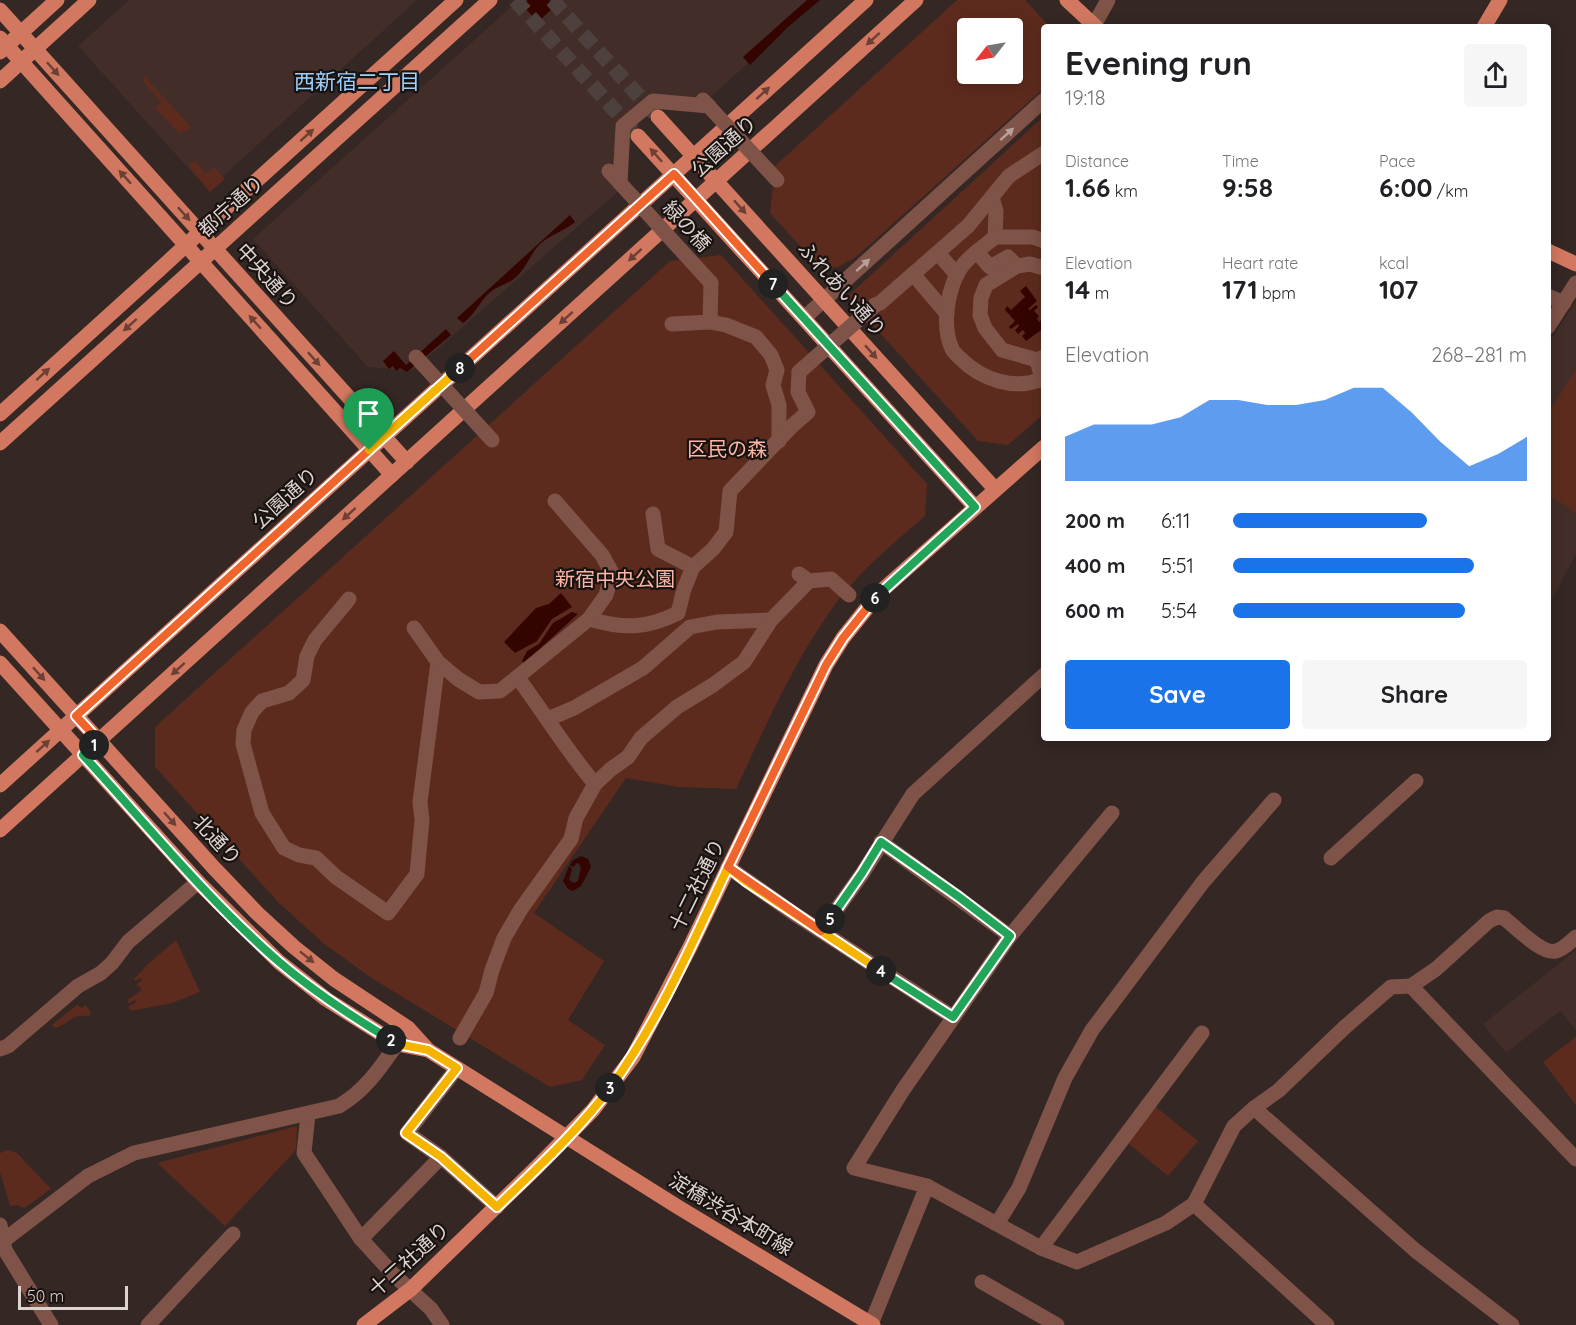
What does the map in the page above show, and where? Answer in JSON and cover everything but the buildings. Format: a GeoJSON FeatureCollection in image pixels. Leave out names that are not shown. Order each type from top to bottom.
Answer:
{"type":"FeatureCollection","features":[{"type":"Feature","properties":{"kind":"main road"},"geometry":{"type":"LineString","coordinates":[[0,52],[57,0]]}},
{"type":"Feature","properties":{"kind":"main road"},"geometry":{"type":"LineString","coordinates":[[0,81],[89,0]]}},
{"type":"Feature","properties":{"kind":"main road","name":"都庁通り"},"geometry":{"type":"LineString","coordinates":[[0,414],[456,0]]}},
{"type":"Feature","properties":{"kind":"main road","name":"都庁通り"},"geometry":{"type":"LineString","coordinates":[[0,443],[490,0]]}},
{"type":"Feature","properties":{"kind":"main road","name":"公園通り"},"geometry":{"type":"LineString","coordinates":[[0,785],[866,0]]}},
{"type":"Feature","properties":{"kind":"main road","name":"公園通り"},"geometry":{"type":"LineString","coordinates":[[0,830],[916,0]]}},
{"type":"Feature","properties":{"kind":"main road"},"geometry":{"type":"LineString","coordinates":[[1067,0],[1092,24]]}},
{"type":"Feature","properties":{"kind":"main road"},"geometry":{"type":"LineString","coordinates":[[1486,24],[1500,0]]}},
{"type":"Feature","properties":{"kind":"main road","name":"中央通り"},"geometry":{"type":"LineString","coordinates":[[0,10],[406,462]]}},
{"type":"Feature","properties":{"kind":"main road","name":"中央通り"},"geometry":{"type":"LineString","coordinates":[[0,38],[392,475]]}},
{"type":"Feature","properties":{"kind":"main road","name":"ふれあい通り"},"geometry":{"type":"LineString","coordinates":[[658,117],[995,489]]}},
{"type":"Feature","properties":{"kind":"main road"},"geometry":{"type":"LineString","coordinates":[[638,136],[975,507]]}},
{"type":"Feature","properties":{"kind":"main road"},"geometry":{"type":"LineString","coordinates":[[1551,252],[1576,264]]}},
{"type":"Feature","properties":{"kind":"main road","name":"十二社通り"},"geometry":{"type":"LineString","coordinates":[[364,1325],[411,1289],[497,1207],[593,1110],[633,1057],[690,947],[826,665],[843,638],[879,593],[1041,450]]}},
{"type":"Feature","properties":{"kind":"main road","name":"北通り"},"geometry":{"type":"LineString","coordinates":[[0,631],[214,868],[272,927],[334,979],[408,1028],[428,1050],[567,1137]]}},
{"type":"Feature","properties":{"kind":"main road","name":"北通り"},"geometry":{"type":"LineString","coordinates":[[0,663],[198,882],[242,928],[279,962],[327,999],[398,1044],[428,1050]]}},
{"type":"Feature","properties":{"kind":"main road","name":"淀橋渋谷本町線"},"geometry":{"type":"LineString","coordinates":[[567,1137],[872,1324]]}},
{"type":"Feature","properties":{"kind":"street"},"geometry":{"type":"LineString","coordinates":[[1095,24],[1108,0]]}},
{"type":"Feature","properties":{"kind":"street"},"geometry":{"type":"LineString","coordinates":[[620,183],[623,126],[653,101],[704,100],[777,180]]}},
{"type":"Feature","properties":{"kind":"street"},"geometry":{"type":"LineString","coordinates":[[804,318],[1041,103]]}},
{"type":"Feature","properties":{"kind":"street"},"geometry":{"type":"LineString","coordinates":[[589,619],[605,624],[631,626],[658,623],[678,613],[693,567],[726,532],[730,491],[808,412],[798,392],[799,372],[953,241],[1009,176],[1041,155]]}},
{"type":"Feature","properties":{"kind":"street","name":"緑の橋"},"geometry":{"type":"LineString","coordinates":[[609,171],[711,283],[710,322]]}},
{"type":"Feature","properties":{"kind":"street"},"geometry":{"type":"LineString","coordinates":[[992,197],[996,211],[995,237]]}},
{"type":"Feature","properties":{"kind":"street"},"geometry":{"type":"LineString","coordinates":[[1041,240],[1033,237],[995,237],[972,256],[957,274],[950,294],[947,314],[947,331],[952,350],[969,367],[984,376],[1006,383],[1033,383],[1041,379]]}},
{"type":"Feature","properties":{"kind":"street"},"geometry":{"type":"LineString","coordinates":[[953,241],[990,267],[1008,257],[1017,266]]}},
{"type":"Feature","properties":{"kind":"street"},"geometry":{"type":"LineString","coordinates":[[938,253],[957,274]]}},
{"type":"Feature","properties":{"kind":"street"},"geometry":{"type":"LineString","coordinates":[[1041,267],[1030,264],[1017,266],[986,285],[981,298],[980,315],[985,328],[1002,351],[1041,358]]}},
{"type":"Feature","properties":{"kind":"street"},"geometry":{"type":"LineString","coordinates":[[913,274],[947,314]]}},
{"type":"Feature","properties":{"kind":"street"},"geometry":{"type":"LineString","coordinates":[[1551,322],[1576,283]]}},
{"type":"Feature","properties":{"kind":"street"},"geometry":{"type":"LineString","coordinates":[[1551,297],[1564,303]]}},
{"type":"Feature","properties":{"kind":"street"},"geometry":{"type":"LineString","coordinates":[[672,324],[710,322],[726,325],[756,337],[771,355],[777,370],[773,385],[778,405],[779,441]]}},
{"type":"Feature","properties":{"kind":"street"},"geometry":{"type":"LineString","coordinates":[[416,357],[492,440]]}},
{"type":"Feature","properties":{"kind":"street"},"geometry":{"type":"LineString","coordinates":[[414,628],[438,662],[458,679],[480,692],[500,691],[589,619],[606,595],[612,573],[602,555],[555,501]]}},
{"type":"Feature","properties":{"kind":"street"},"geometry":{"type":"LineString","coordinates":[[653,514],[658,549],[693,567]]}},
{"type":"Feature","properties":{"kind":"street"},"geometry":{"type":"LineString","coordinates":[[460,1038],[486,993],[504,938],[521,909],[571,840],[576,818],[595,784],[628,757],[641,738],[677,707],[713,685],[744,662],[771,620],[804,577],[831,579],[849,595]]}},
{"type":"Feature","properties":{"kind":"street"},"geometry":{"type":"LineString","coordinates":[[350,599],[315,640],[307,656],[303,680],[289,693],[262,701],[252,712],[244,730],[243,744],[262,813],[284,848],[299,855],[316,858],[336,878],[388,913],[417,874],[422,820],[420,802],[438,662]]}},
{"type":"Feature","properties":{"kind":"street"},"geometry":{"type":"LineString","coordinates":[[678,613],[690,627]]}},
{"type":"Feature","properties":{"kind":"street"},"geometry":{"type":"LineString","coordinates":[[548,719],[574,708],[643,668],[690,627],[717,622],[771,620]]}},
{"type":"Feature","properties":{"kind":"street"},"geometry":{"type":"LineString","coordinates":[[518,678],[595,784]]}},
{"type":"Feature","properties":{"kind":"street"},"geometry":{"type":"LineString","coordinates":[[821,931],[913,794],[1041,678]]}},
{"type":"Feature","properties":{"kind":"street"},"geometry":{"type":"LineString","coordinates":[[1331,858],[1416,781]]}},
{"type":"Feature","properties":{"kind":"street"},"geometry":{"type":"LineString","coordinates":[[995,1223],[1000,1220],[1019,1188],[1065,1078],[1092,1030],[1203,882],[1274,800]]}},
{"type":"Feature","properties":{"kind":"street"},"geometry":{"type":"LineString","coordinates":[[1112,813],[1010,936],[953,1017],[855,1168],[927,1186],[1041,1248],[1077,1262],[1166,1223],[1194,1204],[1234,1126],[1278,1091],[1391,987],[1410,986],[1436,969],[1489,921],[1504,918],[1542,948],[1552,952],[1559,951],[1576,937]]}},
{"type":"Feature","properties":{"kind":"street"},"geometry":{"type":"LineString","coordinates":[[881,842],[1010,936]]}},
{"type":"Feature","properties":{"kind":"street"},"geometry":{"type":"LineString","coordinates":[[728,867],[953,1017]]}},
{"type":"Feature","properties":{"kind":"street"},"geometry":{"type":"LineString","coordinates":[[0,1049],[8,1046],[78,986],[101,973],[128,942],[198,882]]}},
{"type":"Feature","properties":{"kind":"street"},"geometry":{"type":"LineString","coordinates":[[1410,986],[1576,1159]]}},
{"type":"Feature","properties":{"kind":"street"},"geometry":{"type":"LineString","coordinates":[[1041,1248],[1202,1033]]}},
{"type":"Feature","properties":{"kind":"street"},"geometry":{"type":"LineString","coordinates":[[3,1249],[88,1176],[134,1154],[339,1106],[351,1099],[374,1077],[398,1044]]}},
{"type":"Feature","properties":{"kind":"street"},"geometry":{"type":"LineString","coordinates":[[457,1068],[406,1133],[441,1157],[497,1207]]}},
{"type":"Feature","properties":{"kind":"street"},"geometry":{"type":"LineString","coordinates":[[1254,1108],[1416,1251],[1512,1325]]}},
{"type":"Feature","properties":{"kind":"street"},"geometry":{"type":"LineString","coordinates":[[308,1114],[304,1153],[361,1239],[394,1275],[431,1309],[442,1325]]}},
{"type":"Feature","properties":{"kind":"street"},"geometry":{"type":"LineString","coordinates":[[361,1239],[441,1157]]}},
{"type":"Feature","properties":{"kind":"street"},"geometry":{"type":"LineString","coordinates":[[872,1324],[927,1186]]}},
{"type":"Feature","properties":{"kind":"street"},"geometry":{"type":"LineString","coordinates":[[1194,1204],[1327,1325]]}},
{"type":"Feature","properties":{"kind":"street"},"geometry":{"type":"LineString","coordinates":[[0,1225],[3,1249],[51,1325]]}},
{"type":"Feature","properties":{"kind":"street"},"geometry":{"type":"LineString","coordinates":[[147,1325],[233,1234]]}},
{"type":"Feature","properties":{"kind":"street"},"geometry":{"type":"LineString","coordinates":[[982,1282],[1057,1325]]}},
{"type":"Feature","properties":{"kind":"shaded area"},"geometry":{"type":"Polygon","coordinates":[[[129,0],[417,0],[208,190],[78,46],[129,0]]]}},
{"type":"Feature","properties":{"kind":"shaded area"},"geometry":{"type":"Polygon","coordinates":[[[519,0],[819,0],[699,107],[655,105],[626,131],[620,190],[412,371],[368,367],[253,239],[519,0]]]}},
{"type":"Feature","properties":{"kind":"shaded area"},"geometry":{"type":"Polygon","coordinates":[[[528,0],[549,0],[555,6],[538,22],[522,5],[528,0]]]}},
{"type":"Feature","properties":{"kind":"shaded area"},"geometry":{"type":"Polygon","coordinates":[[[807,0],[820,0],[788,27],[750,65],[743,57],[807,0]]]}},
{"type":"Feature","properties":{"kind":"shaded area"},"geometry":{"type":"Polygon","coordinates":[[[570,215],[575,222],[540,244],[515,278],[490,292],[463,323],[457,318],[570,215]]]}},
{"type":"Feature","properties":{"kind":"shaded area"},"geometry":{"type":"Polygon","coordinates":[[[1026,286],[1037,301],[1028,309],[1036,305],[1038,307],[1034,311],[1039,316],[1037,319],[1039,322],[1041,320],[1041,330],[1026,341],[1022,336],[1025,333],[1023,330],[1018,334],[1015,330],[1018,324],[1011,329],[1009,327],[1015,321],[1005,310],[1007,306],[1011,310],[1025,297],[1020,291],[1026,286]]]}},
{"type":"Feature","properties":{"kind":"shaded area"},"geometry":{"type":"Polygon","coordinates":[[[1576,301],[1576,554],[1551,601],[1551,339],[1576,301]]]}},
{"type":"Feature","properties":{"kind":"shaded area"},"geometry":{"type":"Polygon","coordinates":[[[446,329],[451,335],[407,372],[400,368],[396,371],[393,366],[389,369],[383,361],[394,351],[406,365],[446,329]]]}},
{"type":"Feature","properties":{"kind":"shaded area"},"geometry":{"type":"Polygon","coordinates":[[[561,593],[572,607],[552,619],[537,641],[515,653],[504,642],[536,608],[549,604],[561,593]]]}},
{"type":"Feature","properties":{"kind":"shaded area"},"geometry":{"type":"Polygon","coordinates":[[[572,612],[578,614],[524,663],[522,661],[527,651],[539,644],[553,623],[572,612]]]}},
{"type":"Feature","properties":{"kind":"shaded area"},"geometry":{"type":"Polygon","coordinates":[[[581,856],[588,859],[591,867],[581,886],[573,891],[568,889],[563,881],[569,866],[572,869],[569,880],[574,883],[578,881],[581,867],[577,863],[573,867],[570,865],[572,861],[581,856]]]}},
{"type":"Feature","properties":{"kind":"shaded area"},"geometry":{"type":"Polygon","coordinates":[[[1576,950],[1576,1030],[1560,1011],[1506,1053],[1483,1024],[1576,950]]]}},
{"type":"Feature","properties":{"kind":"green space"},"geometry":{"type":"Polygon","coordinates":[[[957,0],[1025,0],[1047,24],[1041,24],[1041,91],[856,257],[838,267],[819,267],[770,213],[775,166],[957,0]]]}},
{"type":"Feature","properties":{"kind":"green space"},"geometry":{"type":"Polygon","coordinates":[[[145,77],[192,128],[179,133],[155,108],[161,102],[142,80],[145,77]]]}},
{"type":"Feature","properties":{"kind":"green space"},"geometry":{"type":"Polygon","coordinates":[[[1041,119],[1041,417],[1008,445],[978,441],[847,297],[1041,119]]]}},
{"type":"Feature","properties":{"kind":"green space"},"geometry":{"type":"Polygon","coordinates":[[[195,161],[206,174],[214,167],[225,179],[210,192],[188,165],[195,161]]]}},
{"type":"Feature","properties":{"kind":"green space","name":"新宿中央公園"},"geometry":{"type":"Polygon","coordinates":[[[721,255],[927,484],[925,516],[867,568],[836,603],[794,670],[736,789],[679,787],[626,778],[534,913],[604,961],[568,1020],[605,1045],[582,1080],[550,1087],[370,977],[323,943],[279,903],[155,767],[155,727],[670,261],[721,255]]]}},
{"type":"Feature","properties":{"kind":"green space"},"geometry":{"type":"Polygon","coordinates":[[[1576,369],[1576,513],[1551,497],[1551,409],[1576,369]]]}},
{"type":"Feature","properties":{"kind":"green space"},"geometry":{"type":"Polygon","coordinates":[[[176,940],[200,992],[172,1003],[131,1011],[128,1007],[136,1002],[135,1000],[129,1003],[127,1000],[142,990],[138,985],[131,990],[142,980],[134,979],[176,940]]]}},
{"type":"Feature","properties":{"kind":"green space"},"geometry":{"type":"Polygon","coordinates":[[[77,1005],[82,1008],[85,1005],[90,1010],[90,1016],[78,1016],[55,1028],[52,1025],[77,1005]]]}},
{"type":"Feature","properties":{"kind":"green space"},"geometry":{"type":"Polygon","coordinates":[[[1576,1037],[1576,1105],[1543,1062],[1576,1037]]]}},
{"type":"Feature","properties":{"kind":"green space"},"geometry":{"type":"Polygon","coordinates":[[[1156,1107],[1198,1141],[1168,1176],[1127,1142],[1156,1107]]]}},
{"type":"Feature","properties":{"kind":"green space"},"geometry":{"type":"Polygon","coordinates":[[[297,1126],[296,1150],[225,1226],[157,1163],[297,1126]]]}},
{"type":"Feature","properties":{"kind":"green space"},"geometry":{"type":"Polygon","coordinates":[[[8,1150],[17,1153],[51,1189],[24,1208],[17,1205],[10,1206],[0,1172],[0,1153],[8,1150]]]}},
{"type":"Feature","properties":{"kind":"tunnel"},"geometry":{"type":"LineString","coordinates":[[515,0],[638,136]]}},
{"type":"Feature","properties":{"kind":"tunnel"},"geometry":{"type":"LineString","coordinates":[[552,0],[657,116]]}},
{"type":"Feature","properties":{"kind":"district","name":"西新宿二丁目"},"geometry":{"type":"Point","coordinates":[357,82]}},
{"type":"Feature","properties":{"kind":"route"},"geometry":{"type":"LineString","coordinates":[[369,450],[76,716],[99,741],[83,755],[242,928],[279,962],[359,1021],[398,1044],[428,1050],[457,1068],[406,1133],[441,1157],[497,1207],[593,1110],[633,1057],[728,867],[747,882],[793,913],[953,1017],[1010,936],[881,842],[821,931],[728,867],[826,665],[843,638],[879,593],[975,507],[674,174],[369,450]]}},
{"type":"Feature","properties":{"kind":"park label","name":"区民の森"},"geometry":{"type":"Point","coordinates":[727,449]}}]}
